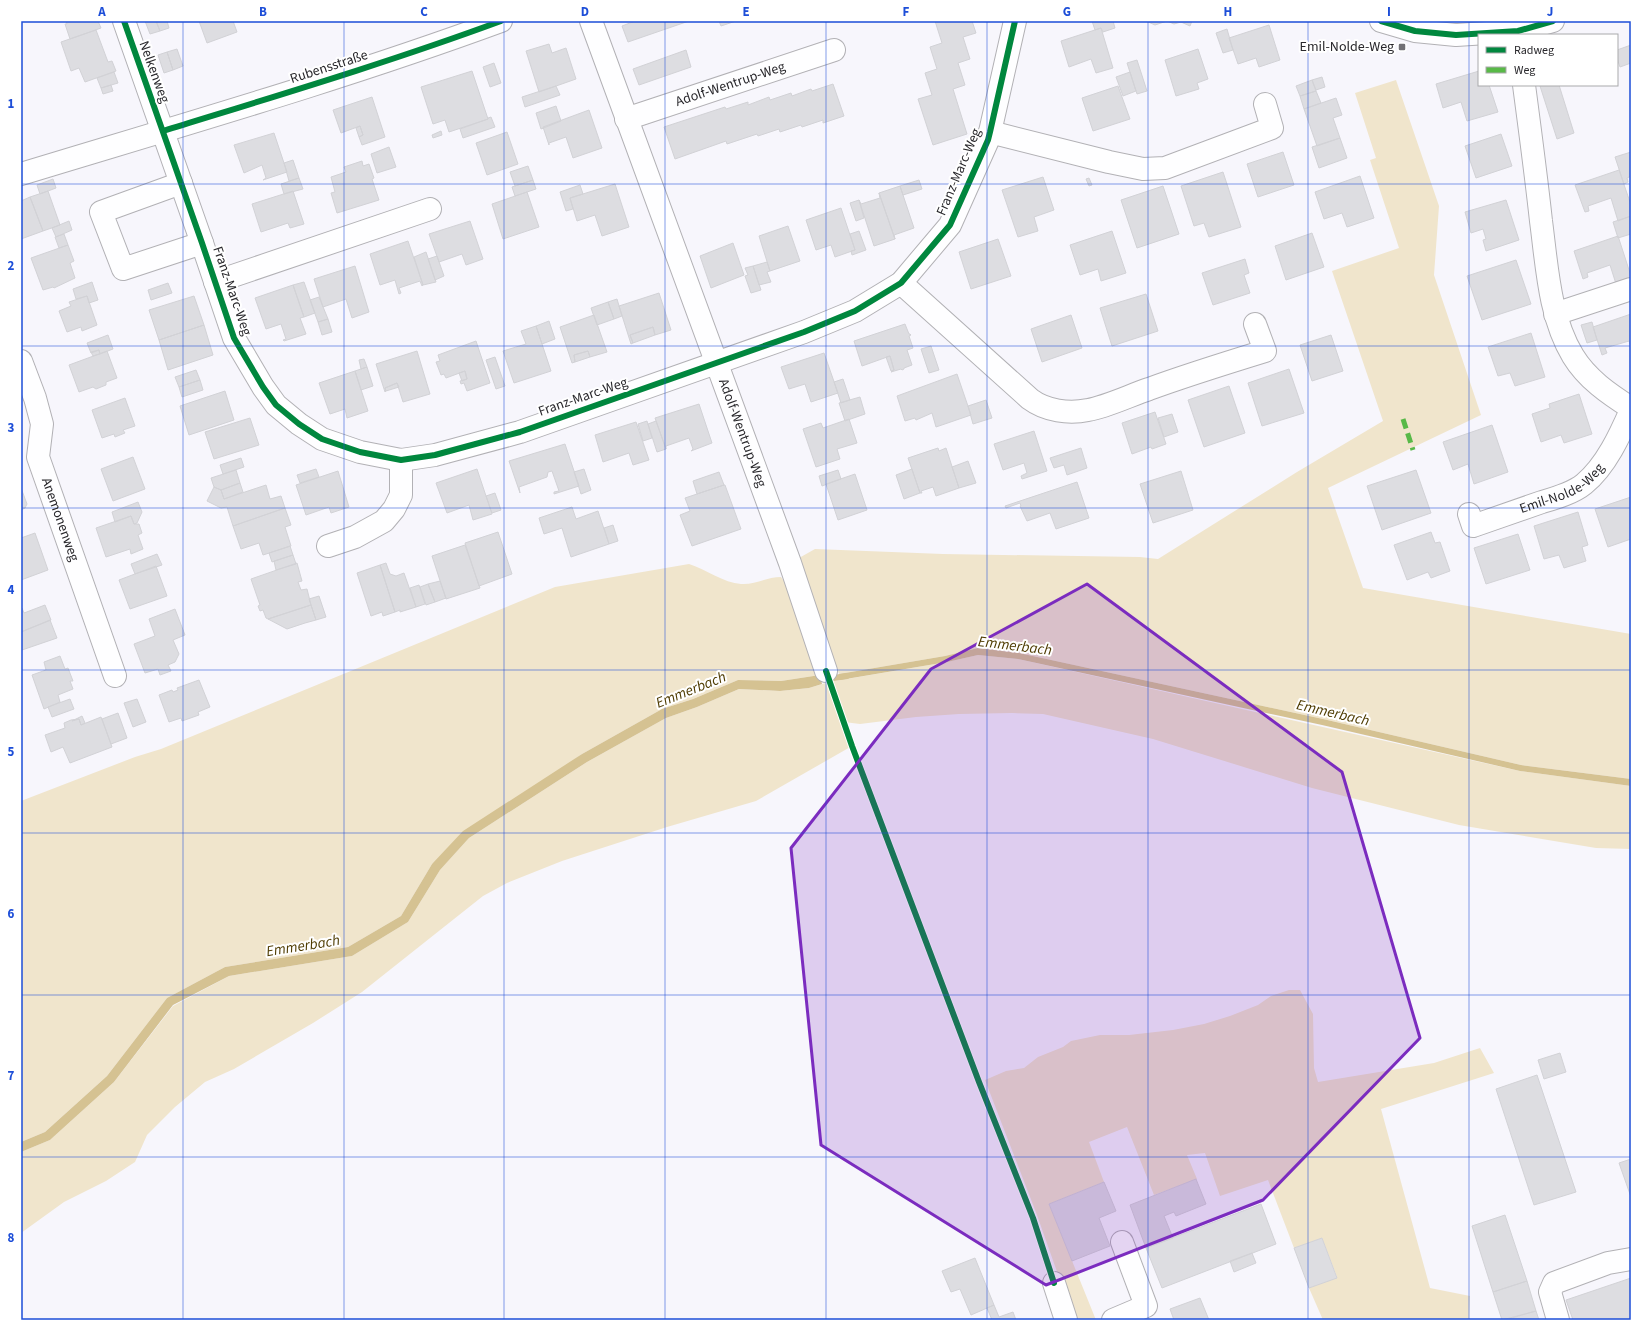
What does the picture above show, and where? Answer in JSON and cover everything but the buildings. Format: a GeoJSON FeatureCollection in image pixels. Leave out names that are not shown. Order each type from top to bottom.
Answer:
{"type":"FeatureCollection","features":[{"type":"Feature","properties":{"kind":"street","name":"Nelkenweg"},"geometry":{"type":"LineString","coordinates":[[124,21],[163,131]]}},
{"type":"Feature","properties":{"kind":"street","name":"Rubensstraße"},"geometry":{"type":"LineString","coordinates":[[21,174],[309,86],[452,39],[501,21]]}},
{"type":"Feature","properties":{"kind":"street","name":"Adolf-Wentrup-Weg"},"geometry":{"type":"LineString","coordinates":[[591,21],[790,563],[826,671]]}},
{"type":"Feature","properties":{"kind":"street","name":"Franz-Marc-Weg"},"geometry":{"type":"LineString","coordinates":[[163,131],[234,338],[263,387],[276,405],[299,424],[322,439],[360,452],[401,460],[435,455],[520,432],[804,332],[855,311],[901,283],[950,225],[988,140],[1015,21]]}},
{"type":"Feature","properties":{"kind":"street"},"geometry":{"type":"LineString","coordinates":[[1381,21],[1415,31],[1456,35],[1517,29],[1553,21]]}},
{"type":"Feature","properties":{"kind":"street","name":"Adolf-Wentrup-Weg"},"geometry":{"type":"LineString","coordinates":[[626,119],[834,50]]}},
{"type":"Feature","properties":{"kind":"street","name":"Emil-Nolde-Weg"},"geometry":{"type":"LineString","coordinates":[[1469,514],[1473,526],[1562,495],[1583,485],[1593,476],[1601,464],[1624,426],[1631,409],[1604,391],[1581,367],[1566,344],[1556,314],[1547,268],[1524,86]]}},
{"type":"Feature","properties":{"kind":"street","name":"Franz-Marc-Weg"},"geometry":{"type":"LineString","coordinates":[[990,132],[1109,162],[1143,168],[1165,168],[1272,128],[1265,104]]}},
{"type":"Feature","properties":{"kind":"street","name":"Franz-Marc-Weg"},"geometry":{"type":"LineString","coordinates":[[181,183],[102,212],[123,269],[202,243]]}},
{"type":"Feature","properties":{"kind":"street","name":"Franz-Marc-Weg"},"geometry":{"type":"LineString","coordinates":[[214,282],[430,209]]}},
{"type":"Feature","properties":{"kind":"street"},"geometry":{"type":"LineString","coordinates":[[901,283],[1030,399],[1035,403],[1052,410],[1071,412],[1089,410],[1265,350],[1255,324]]}},
{"type":"Feature","properties":{"kind":"street"},"geometry":{"type":"LineString","coordinates":[[1556,314],[1631,288]]}},
{"type":"Feature","properties":{"kind":"street","name":"Anemonenweg"},"geometry":{"type":"LineString","coordinates":[[21,361],[36,398],[42,424],[38,457],[115,676]]}},
{"type":"Feature","properties":{"kind":"street"},"geometry":{"type":"LineString","coordinates":[[328,546],[355,537],[384,521],[394,509],[401,495],[401,460]]}},
{"type":"Feature","properties":{"kind":"street"},"geometry":{"type":"LineString","coordinates":[[1113,1320],[1146,1306],[1122,1242]]}},
{"type":"Feature","properties":{"kind":"street"},"geometry":{"type":"LineString","coordinates":[[1558,1320],[1550,1292],[1554,1283],[1608,1263],[1631,1259]]}},
{"type":"Feature","properties":{"kind":"street"},"geometry":{"type":"LineString","coordinates":[[1054,1284],[1066,1320]]}},
{"type":"Feature","properties":{"kind":"highlighted area"},"geometry":{"type":"Polygon","coordinates":[[[1087,584],[1342,772],[1420,1038],[1263,1200],[1046,1285],[821,1145],[791,848],[931,669],[1087,584]]]}},
{"type":"Feature","properties":{"kind":"shaded area"},"geometry":{"type":"Polygon","coordinates":[[[1396,80],[1439,206],[1434,275],[1481,415],[1328,488],[1363,588],[1631,634],[1631,779],[1521,765],[1323,719],[1019,653],[978,648],[945,656],[839,674],[799,558],[815,549],[943,554],[1140,557],[1158,559],[1297,472],[1383,421],[1332,271],[1399,248],[1370,160],[1376,158],[1355,93],[1396,80]]]}},
{"type":"Feature","properties":{"kind":"shaded area"},"geometry":{"type":"Polygon","coordinates":[[[689,564],[721,579],[741,584],[781,577],[789,588],[820,675],[781,681],[738,680],[693,699],[662,709],[582,754],[432,864],[401,916],[348,947],[225,967],[167,998],[107,1076],[45,1132],[21,1142],[21,801],[135,757],[161,749],[555,587],[689,564]]]}},
{"type":"Feature","properties":{"kind":"shaded area"},"geometry":{"type":"Polygon","coordinates":[[[978,648],[1019,653],[1323,719],[1521,765],[1631,779],[1631,786],[1520,771],[1322,725],[1018,659],[978,655],[947,662],[840,680],[839,674],[945,656],[978,648]]]}},
{"type":"Feature","properties":{"kind":"shaded area"},"geometry":{"type":"Polygon","coordinates":[[[978,655],[1018,659],[1520,771],[1631,786],[1631,849],[1596,848],[1459,825],[1312,788],[1153,739],[1043,714],[959,714],[916,717],[860,724],[844,722],[852,746],[756,801],[667,827],[562,861],[507,883],[483,896],[362,992],[313,1023],[234,1069],[205,1082],[175,1107],[147,1135],[135,1162],[106,1181],[64,1202],[21,1233],[21,1152],[50,1140],[114,1082],[173,1006],[229,976],[352,956],[408,922],[440,870],[469,838],[587,762],[666,718],[697,707],[739,689],[780,691],[809,688],[829,682],[947,662],[978,655]]]}},
{"type":"Feature","properties":{"kind":"shaded area"},"geometry":{"type":"Polygon","coordinates":[[[820,675],[822,684],[809,688],[780,691],[739,689],[697,707],[666,718],[587,762],[469,838],[440,870],[408,922],[352,956],[229,976],[173,1005],[114,1082],[50,1140],[21,1152],[21,1142],[45,1132],[107,1076],[167,998],[225,967],[348,947],[401,916],[432,864],[463,831],[582,754],[662,709],[693,699],[738,680],[781,681],[820,675]]]}},
{"type":"Feature","properties":{"kind":"shaded area"},"geometry":{"type":"Polygon","coordinates":[[[1289,990],[1300,990],[1313,1014],[1314,1068],[1318,1082],[1434,1063],[1480,1048],[1494,1073],[1381,1109],[1430,1288],[1470,1296],[1469,1320],[1323,1320],[1309,1288],[1337,1277],[1322,1238],[1294,1248],[1268,1180],[1220,1196],[1205,1153],[1187,1155],[1197,1179],[1154,1195],[1127,1127],[1089,1142],[1104,1182],[1049,1204],[1096,1320],[1074,1320],[1037,1215],[985,1080],[1006,1071],[1024,1068],[1038,1057],[1063,1047],[1071,1041],[1100,1035],[1129,1035],[1173,1030],[1204,1024],[1258,1005],[1271,996],[1289,990]]]}},
{"type":"Feature","properties":{"kind":"waterway","name":"Emmerbach"},"geometry":{"type":"LineString","coordinates":[[827,679],[847,676]]}},
{"type":"Feature","properties":{"kind":"marked path"},"geometry":{"type":"LineString","coordinates":[[1403,419],[1413,450]]}},
{"type":"Feature","properties":{"kind":"cycle path"},"geometry":{"type":"LineString","coordinates":[[124,21],[234,338],[263,387],[276,405],[299,424],[322,439],[360,452],[401,460],[435,455],[520,432],[804,332],[855,311],[901,283],[950,225],[988,140],[1015,21]]}},
{"type":"Feature","properties":{"kind":"cycle path"},"geometry":{"type":"LineString","coordinates":[[163,131],[375,65],[501,21]]}},
{"type":"Feature","properties":{"kind":"cycle path"},"geometry":{"type":"LineString","coordinates":[[1381,21],[1415,31],[1456,35],[1518,31],[1553,21]]}},
{"type":"Feature","properties":{"kind":"cycle path"},"geometry":{"type":"LineString","coordinates":[[826,671],[852,746],[979,1082],[1033,1218],[1054,1283]]}},
{"type":"Feature","properties":{"kind":"place","name":"Emil-Nolde-Weg"},"geometry":{"type":"Point","coordinates":[1402,47]}}]}
